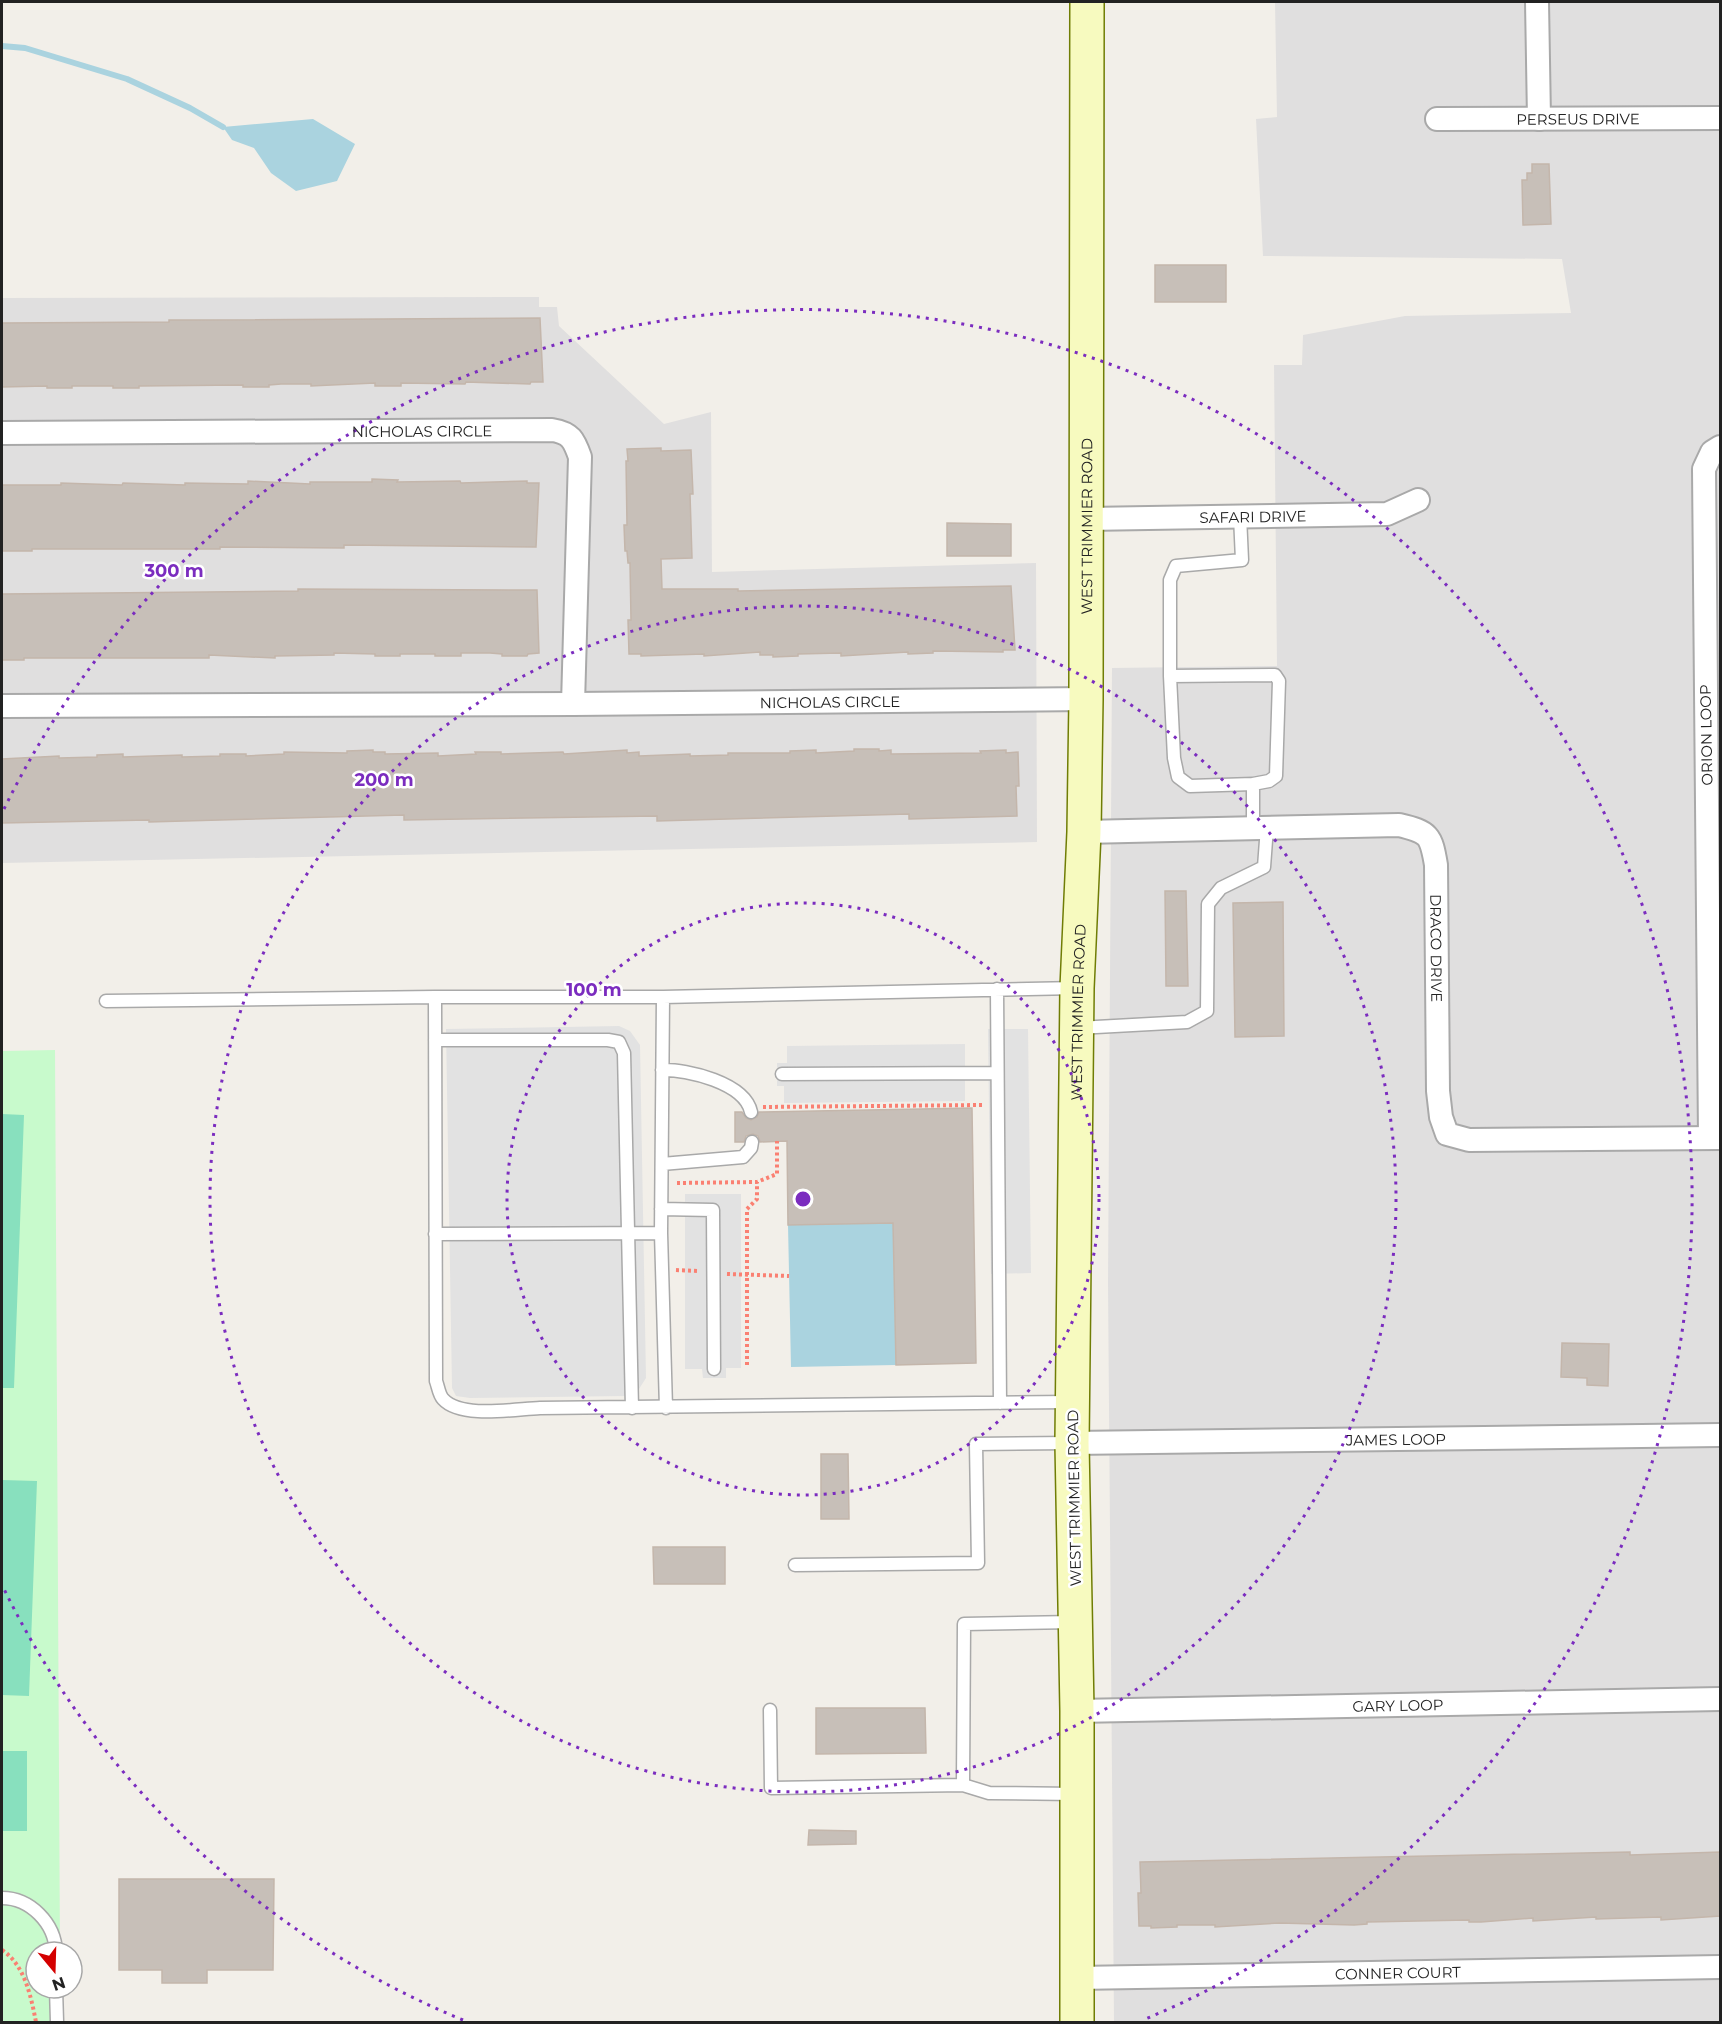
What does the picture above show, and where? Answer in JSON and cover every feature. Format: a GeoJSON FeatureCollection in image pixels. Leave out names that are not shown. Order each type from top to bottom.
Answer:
{"type":"FeatureCollection","features":[{"type":"Feature","properties":{"kind":"main road","name":"WEST TRIMMIER ROAD"},"geometry":{"type":"LineString","coordinates":[[1077,2022],[1077,1711],[1072,1443],[1077,988],[1084,832],[1086,699],[1087,2]]}},
{"type":"Feature","properties":{"kind":"street"},"geometry":{"type":"LineString","coordinates":[[1537,2],[1539,119]]}},
{"type":"Feature","properties":{"kind":"street","name":"PERSEUS DRIVE"},"geometry":{"type":"LineString","coordinates":[[1437,119],[1720,118]]}},
{"type":"Feature","properties":{"kind":"street","name":"NICHOLAS CIRCLE"},"geometry":{"type":"LineString","coordinates":[[2,433],[540,430],[563,432],[574,441],[580,457],[573,704]]}},
{"type":"Feature","properties":{"kind":"street","name":"ORION LOOP"},"geometry":{"type":"LineString","coordinates":[[1715,1138],[1704,469],[1712,452],[1720,447]]}},
{"type":"Feature","properties":{"kind":"street","name":"SAFARI DRIVE"},"geometry":{"type":"LineString","coordinates":[[1087,519],[1386,514],[1418,500]]}},
{"type":"Feature","properties":{"kind":"street","name":"NICHOLAS CIRCLE"},"geometry":{"type":"LineString","coordinates":[[2,706],[1086,699]]}},
{"type":"Feature","properties":{"kind":"street","name":"DRACO DRIVE"},"geometry":{"type":"LineString","coordinates":[[1084,832],[1399,825],[1422,830],[1433,844],[1436,865],[1438,1091],[1441,1117],[1447,1134],[1469,1140],[1715,1138]]}},
{"type":"Feature","properties":{"kind":"street","name":"JAMES LOOP"},"geometry":{"type":"LineString","coordinates":[[1072,1443],[1720,1435]]}},
{"type":"Feature","properties":{"kind":"street","name":"GARY LOOP"},"geometry":{"type":"LineString","coordinates":[[1077,1711],[1720,1699]]}},
{"type":"Feature","properties":{"kind":"street","name":"CONNER COURT"},"geometry":{"type":"LineString","coordinates":[[1077,1978],[1720,1967]]}},
{"type":"Feature","properties":{"kind":"lane"},"geometry":{"type":"LineString","coordinates":[[1170,676],[1275,675],[1279,681],[1276,776],[1269,781],[1253,784],[1190,786],[1178,777],[1174,758],[1170,676],[1170,580],[1176,566],[1242,560],[1240,516]]}},
{"type":"Feature","properties":{"kind":"lane"},"geometry":{"type":"LineString","coordinates":[[1077,1028],[1187,1023],[1207,1011],[1208,904],[1221,888],[1264,867],[1253,784]]}},
{"type":"Feature","properties":{"kind":"lane"},"geometry":{"type":"LineString","coordinates":[[106,1001],[663,997],[1077,988]]}},
{"type":"Feature","properties":{"kind":"lane"},"geometry":{"type":"LineString","coordinates":[[997,989],[1000,1403]]}},
{"type":"Feature","properties":{"kind":"lane"},"geometry":{"type":"LineString","coordinates":[[435,997],[436,1381],[442,1398],[454,1406],[473,1411],[540,1408],[1073,1402]]}},
{"type":"Feature","properties":{"kind":"lane"},"geometry":{"type":"LineString","coordinates":[[663,997],[661,1233],[666,1408]]}},
{"type":"Feature","properties":{"kind":"lane"},"geometry":{"type":"LineString","coordinates":[[435,1040],[608,1040],[619,1042],[624,1053],[632,1408]]}},
{"type":"Feature","properties":{"kind":"lane"},"geometry":{"type":"LineString","coordinates":[[662,1070],[674,1070],[706,1077],[745,1097],[751,1110]]}},
{"type":"Feature","properties":{"kind":"lane"},"geometry":{"type":"LineString","coordinates":[[782,1074],[997,1073]]}},
{"type":"Feature","properties":{"kind":"lane"},"geometry":{"type":"LineString","coordinates":[[662,1164],[743,1157],[751,1148],[752,1142]]}},
{"type":"Feature","properties":{"kind":"lane"},"geometry":{"type":"LineString","coordinates":[[661,1209],[713,1210],[714,1369]]}},
{"type":"Feature","properties":{"kind":"lane"},"geometry":{"type":"LineString","coordinates":[[435,1234],[661,1233]]}},
{"type":"Feature","properties":{"kind":"lane"},"geometry":{"type":"LineString","coordinates":[[795,1565],[978,1563],[976,1444],[1072,1443]]}},
{"type":"Feature","properties":{"kind":"lane"},"geometry":{"type":"LineString","coordinates":[[963,1785],[964,1624],[1075,1622]]}},
{"type":"Feature","properties":{"kind":"lane"},"geometry":{"type":"LineString","coordinates":[[770,1710],[771,1788],[963,1785],[989,1793],[1077,1794]]}},
{"type":"Feature","properties":{"kind":"lane"},"geometry":{"type":"LineString","coordinates":[[2,1898],[32,1906],[48,1924],[53,1940]]}},
{"type":"Feature","properties":{"kind":"lane"},"geometry":{"type":"LineString","coordinates":[[56,2000],[57,2022]]}},
{"type":"Feature","properties":{"kind":"path"},"geometry":{"type":"LineString","coordinates":[[751,1110],[985,1105],[986,1138],[998,1139]]}},
{"type":"Feature","properties":{"kind":"path"},"geometry":{"type":"LineString","coordinates":[[661,1184],[757,1182],[777,1174],[777,1142]]}},
{"type":"Feature","properties":{"kind":"path"},"geometry":{"type":"LineString","coordinates":[[747,1365],[747,1209],[757,1199],[757,1182]]}},
{"type":"Feature","properties":{"kind":"path"},"geometry":{"type":"LineString","coordinates":[[674,1270],[789,1276]]}},
{"type":"Feature","properties":{"kind":"path"},"geometry":{"type":"LineString","coordinates":[[2,1950],[9,1955],[29,1988],[36,2022]]}},
{"type":"Feature","properties":{"kind":"shaded area"},"geometry":{"type":"Polygon","coordinates":[[[1275,2],[1720,2],[1720,2022],[1114,2022],[1108,1283],[1112,668],[1277,666],[1274,365],[1302,365],[1303,335],[1405,316],[1571,313],[1562,259],[1263,256],[1256,119],[1277,117],[1275,2]]]}},
{"type":"Feature","properties":{"kind":"shaded area"},"geometry":{"type":"Polygon","coordinates":[[[539,297],[539,307],[557,307],[559,326],[664,424],[711,412],[712,572],[1036,563],[1037,842],[2,863],[2,298],[539,297]]]}},
{"type":"Feature","properties":{"kind":"shaded area"},"geometry":{"type":"Polygon","coordinates":[[[619,1026],[630,1031],[640,1045],[646,1378],[639,1389],[625,1396],[470,1398],[456,1396],[452,1388],[446,1029],[619,1026]]]}},
{"type":"Feature","properties":{"kind":"shaded area"},"geometry":{"type":"Polygon","coordinates":[[[988,1029],[1028,1029],[1031,1273],[991,1274],[988,1029]]]}},
{"type":"Feature","properties":{"kind":"shaded area"},"geometry":{"type":"Polygon","coordinates":[[[965,1044],[965,1101],[784,1103],[784,1086],[777,1086],[777,1063],[787,1063],[787,1046],[965,1044]]]}},
{"type":"Feature","properties":{"kind":"shaded area"},"geometry":{"type":"Polygon","coordinates":[[[685,1194],[741,1194],[741,1368],[726,1368],[726,1378],[703,1378],[702,1369],[685,1369],[685,1194]]]}},
{"type":"Feature","properties":{"kind":"green space"},"geometry":{"type":"Polygon","coordinates":[[[55,1050],[60,1940],[24,1940],[24,2000],[61,2000],[61,2022],[2,2022],[2,1051],[55,1050]]]}},
{"type":"Feature","properties":{"kind":"green space"},"geometry":{"type":"Polygon","coordinates":[[[2,1114],[24,1115],[14,1388],[2,1388],[2,1114]]]}},
{"type":"Feature","properties":{"kind":"green space"},"geometry":{"type":"Polygon","coordinates":[[[2,1480],[37,1481],[29,1696],[2,1695],[2,1480]]]}},
{"type":"Feature","properties":{"kind":"green space"},"geometry":{"type":"Polygon","coordinates":[[[2,1751],[27,1751],[27,1831],[2,1831],[2,1751]]]}},
{"type":"Feature","properties":{"kind":"water"},"geometry":{"type":"Polygon","coordinates":[[[313,119],[355,144],[337,181],[296,191],[271,173],[254,148],[232,140],[223,127],[313,119]]]}},
{"type":"Feature","properties":{"kind":"water"},"geometry":{"type":"Polygon","coordinates":[[[893,1223],[896,1365],[791,1367],[788,1225],[893,1223]]]}},
{"type":"Feature","properties":{"kind":"building"},"geometry":{"type":"Polygon","coordinates":[[[1532,164],[1549,164],[1551,224],[1523,225],[1522,180],[1527,180],[1527,173],[1532,173],[1532,164]]]}},
{"type":"Feature","properties":{"kind":"building"},"geometry":{"type":"Polygon","coordinates":[[[1155,265],[1226,265],[1226,302],[1155,302],[1155,265]]]}},
{"type":"Feature","properties":{"kind":"building"},"geometry":{"type":"Polygon","coordinates":[[[540,318],[543,382],[531,382],[530,384],[466,382],[465,384],[401,383],[401,386],[375,386],[375,383],[311,386],[311,384],[281,384],[269,385],[269,387],[243,387],[243,385],[139,386],[139,388],[113,388],[113,386],[2,387],[2,323],[540,318]]]}},
{"type":"Feature","properties":{"kind":"building"},"geometry":{"type":"Polygon","coordinates":[[[661,448],[661,451],[691,450],[693,494],[690,494],[692,558],[661,559],[662,589],[738,589],[738,591],[1011,586],[1015,650],[1003,650],[1003,652],[933,651],[933,653],[908,654],[908,652],[841,656],[841,653],[798,654],[798,656],[773,657],[773,655],[760,655],[760,652],[704,656],[704,654],[641,656],[641,654],[629,654],[630,563],[628,563],[627,551],[625,551],[624,525],[627,525],[627,449],[661,448]]]}},
{"type":"Feature","properties":{"kind":"building"},"geometry":{"type":"Polygon","coordinates":[[[372,479],[398,480],[397,482],[527,481],[527,483],[539,483],[536,547],[344,545],[344,548],[220,547],[220,549],[2,551],[2,485],[248,484],[248,481],[310,484],[310,482],[372,482],[372,479]]]}},
{"type":"Feature","properties":{"kind":"building"},"geometry":{"type":"Polygon","coordinates":[[[947,523],[1011,524],[1011,556],[947,556],[947,523]]]}},
{"type":"Feature","properties":{"kind":"building"},"geometry":{"type":"Polygon","coordinates":[[[298,589],[537,590],[539,653],[527,656],[502,656],[502,654],[490,653],[461,653],[461,656],[400,654],[400,656],[375,656],[375,654],[334,653],[334,655],[275,656],[275,658],[209,655],[209,658],[2,660],[2,594],[298,591],[298,589]]]}},
{"type":"Feature","properties":{"kind":"building"},"geometry":{"type":"Polygon","coordinates":[[[854,749],[891,750],[891,754],[981,753],[980,751],[1006,750],[1006,753],[1018,752],[1017,816],[909,819],[909,814],[657,821],[657,816],[404,820],[404,815],[149,822],[149,820],[2,823],[2,759],[97,757],[97,755],[123,754],[123,757],[220,756],[220,754],[246,754],[246,756],[284,754],[284,752],[347,753],[347,751],[373,750],[373,752],[385,752],[385,754],[438,753],[438,756],[476,754],[475,752],[501,752],[501,754],[563,752],[564,754],[627,750],[627,753],[639,752],[639,756],[690,754],[690,756],[816,750],[816,753],[854,751],[854,749]]]}},
{"type":"Feature","properties":{"kind":"building"},"geometry":{"type":"Polygon","coordinates":[[[1165,891],[1186,891],[1188,986],[1166,986],[1165,891]]]}},
{"type":"Feature","properties":{"kind":"building"},"geometry":{"type":"Polygon","coordinates":[[[1283,902],[1284,1036],[1235,1037],[1233,903],[1283,902]]]}},
{"type":"Feature","properties":{"kind":"building"},"geometry":{"type":"Polygon","coordinates":[[[972,1108],[976,1363],[896,1365],[893,1223],[788,1225],[787,1141],[760,1142],[758,1136],[753,1134],[746,1136],[744,1142],[735,1142],[735,1112],[742,1112],[746,1118],[751,1120],[757,1117],[759,1112],[972,1108]]]}},
{"type":"Feature","properties":{"kind":"building"},"geometry":{"type":"Polygon","coordinates":[[[1562,1343],[1609,1344],[1608,1386],[1587,1385],[1587,1378],[1561,1377],[1562,1343]]]}},
{"type":"Feature","properties":{"kind":"building"},"geometry":{"type":"Polygon","coordinates":[[[821,1454],[848,1454],[849,1519],[821,1519],[821,1454]]]}},
{"type":"Feature","properties":{"kind":"building"},"geometry":{"type":"Polygon","coordinates":[[[653,1547],[725,1547],[725,1584],[654,1584],[653,1547]]]}},
{"type":"Feature","properties":{"kind":"building"},"geometry":{"type":"Polygon","coordinates":[[[816,1708],[925,1708],[926,1753],[816,1754],[816,1708]]]}},
{"type":"Feature","properties":{"kind":"building"},"geometry":{"type":"Polygon","coordinates":[[[809,1830],[856,1831],[856,1844],[808,1845],[809,1830]]]}},
{"type":"Feature","properties":{"kind":"building"},"geometry":{"type":"Polygon","coordinates":[[[1630,1852],[1630,1855],[1720,1852],[1720,1916],[1661,1920],[1661,1917],[1596,1919],[1596,1917],[1533,1921],[1533,1918],[1481,1922],[1469,1922],[1469,1920],[1367,1922],[1367,1924],[1354,1925],[1279,1923],[1215,1927],[1215,1925],[1151,1928],[1151,1926],[1139,1926],[1140,1862],[1630,1852]]]}},
{"type":"Feature","properties":{"kind":"building"},"geometry":{"type":"Polygon","coordinates":[[[119,1879],[274,1879],[273,1970],[207,1970],[207,1983],[162,1983],[162,1970],[119,1970],[119,1879]]]}},
{"type":"Feature","properties":{"kind":"waterway"},"geometry":{"type":"LineString","coordinates":[[2,46],[25,48],[127,79],[190,108],[223,127]]}}]}
